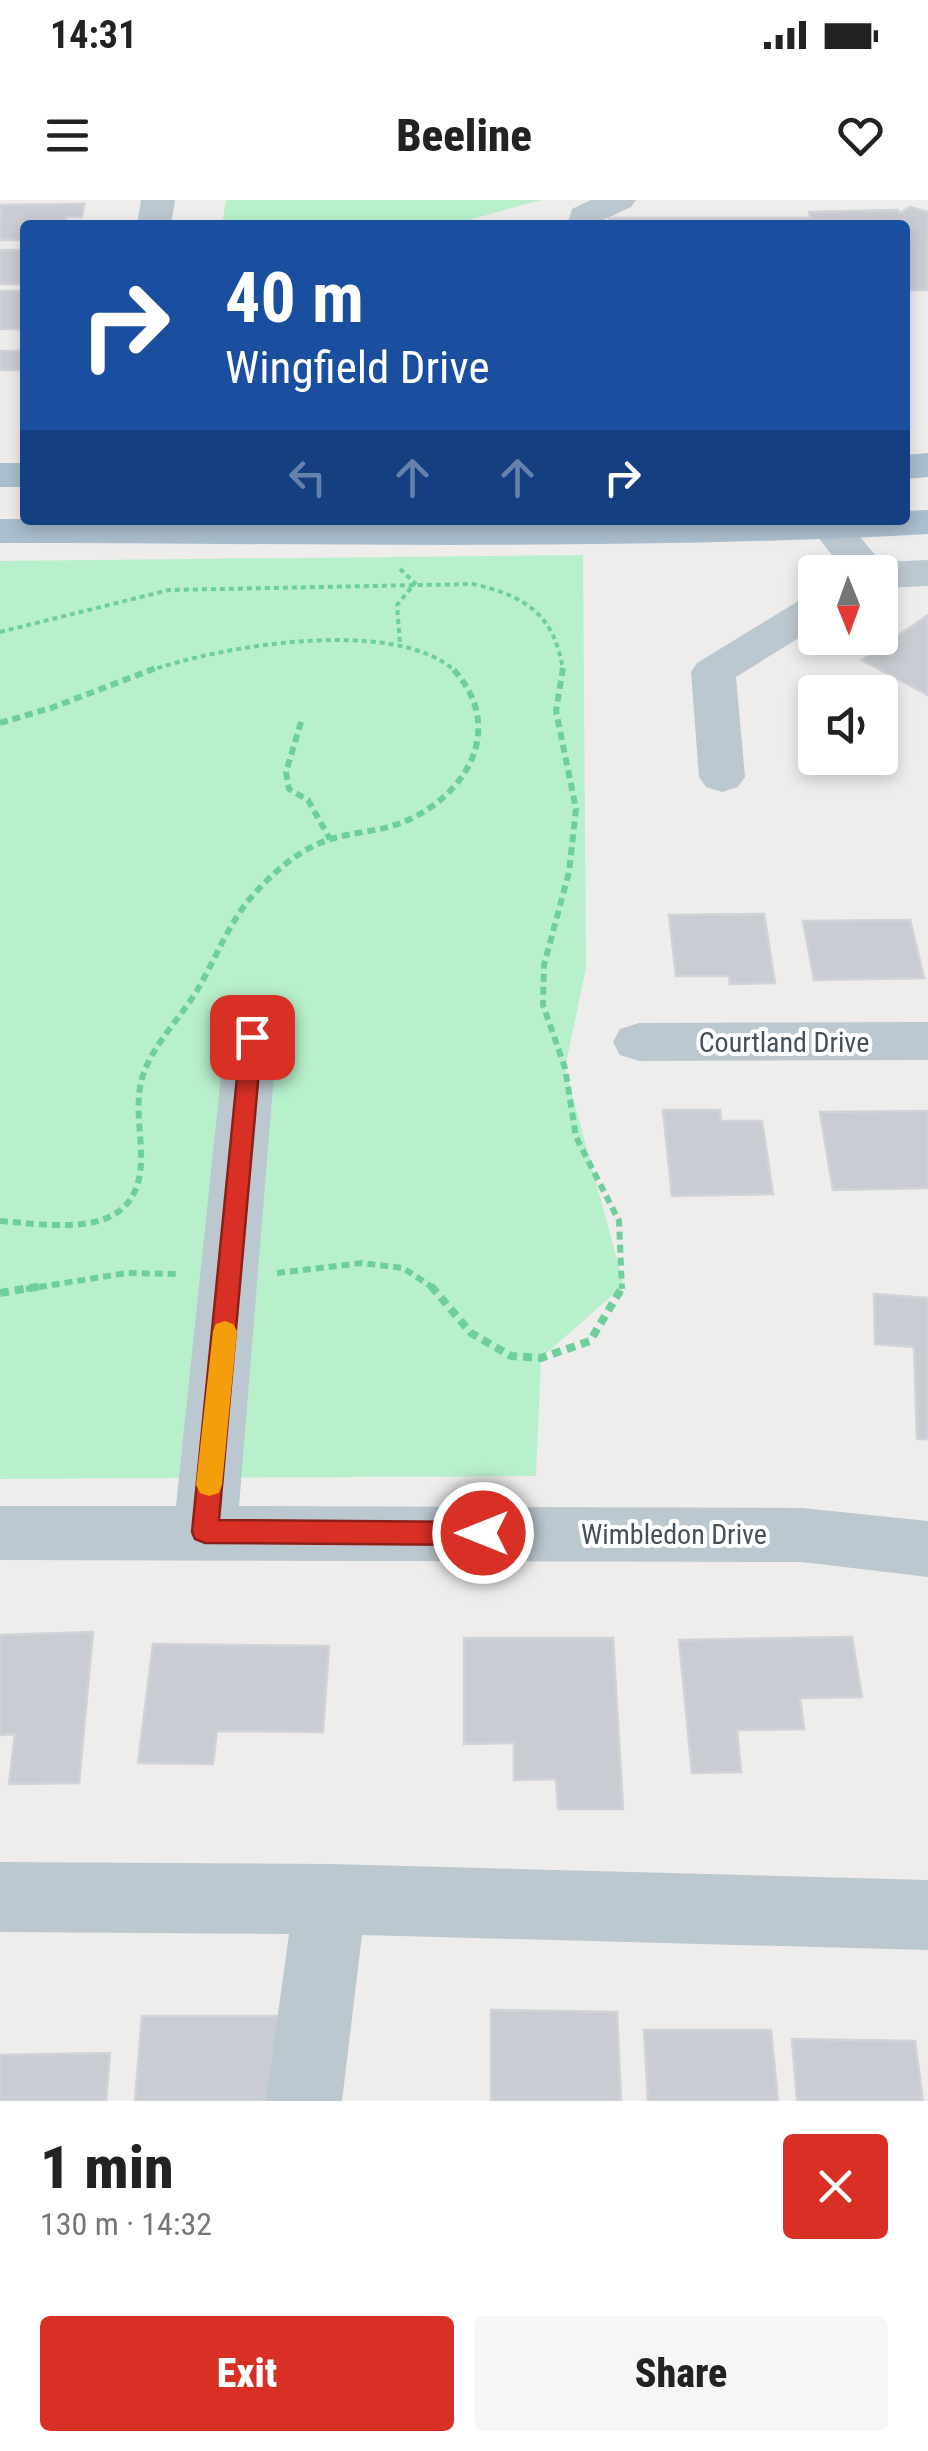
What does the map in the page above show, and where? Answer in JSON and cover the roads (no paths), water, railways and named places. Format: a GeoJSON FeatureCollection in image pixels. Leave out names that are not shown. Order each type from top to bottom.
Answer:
{"type":"FeatureCollection","features":[{"type":"Feature","properties":{"kind":"main road"},"geometry":{"type":"LineString","coordinates":[[0,531],[102,525],[880,525]]}},
{"type":"Feature","properties":{"kind":"street"},"geometry":{"type":"LineString","coordinates":[[584,220],[584,216],[619,200]]}},
{"type":"Feature","properties":{"kind":"street"},"geometry":{"type":"LineString","coordinates":[[831,528],[853,555]]}},
{"type":"Feature","properties":{"kind":"street"},"geometry":{"type":"LineString","coordinates":[[898,574],[928,573]]}},
{"type":"Feature","properties":{"kind":"street"},"geometry":{"type":"LineString","coordinates":[[722,776],[713,672],[798,620]]}},
{"type":"Feature","properties":{"kind":"street"},"geometry":{"type":"LineString","coordinates":[[205,1532],[252,1037]]}},
{"type":"Feature","properties":{"kind":"street","name":"Courtland Drive"},"geometry":{"type":"LineString","coordinates":[[639,1042],[928,1041]]}},
{"type":"Feature","properties":{"kind":"street","name":"Wimbledon Drive"},"geometry":{"type":"LineString","coordinates":[[0,1533],[802,1535],[928,1549]]}},
{"type":"Feature","properties":{"kind":"street"},"geometry":{"type":"LineString","coordinates":[[0,1897],[330,1899],[928,1915]]}},
{"type":"Feature","properties":{"kind":"street"},"geometry":{"type":"LineString","coordinates":[[304,2101],[330,1899]]}}]}
